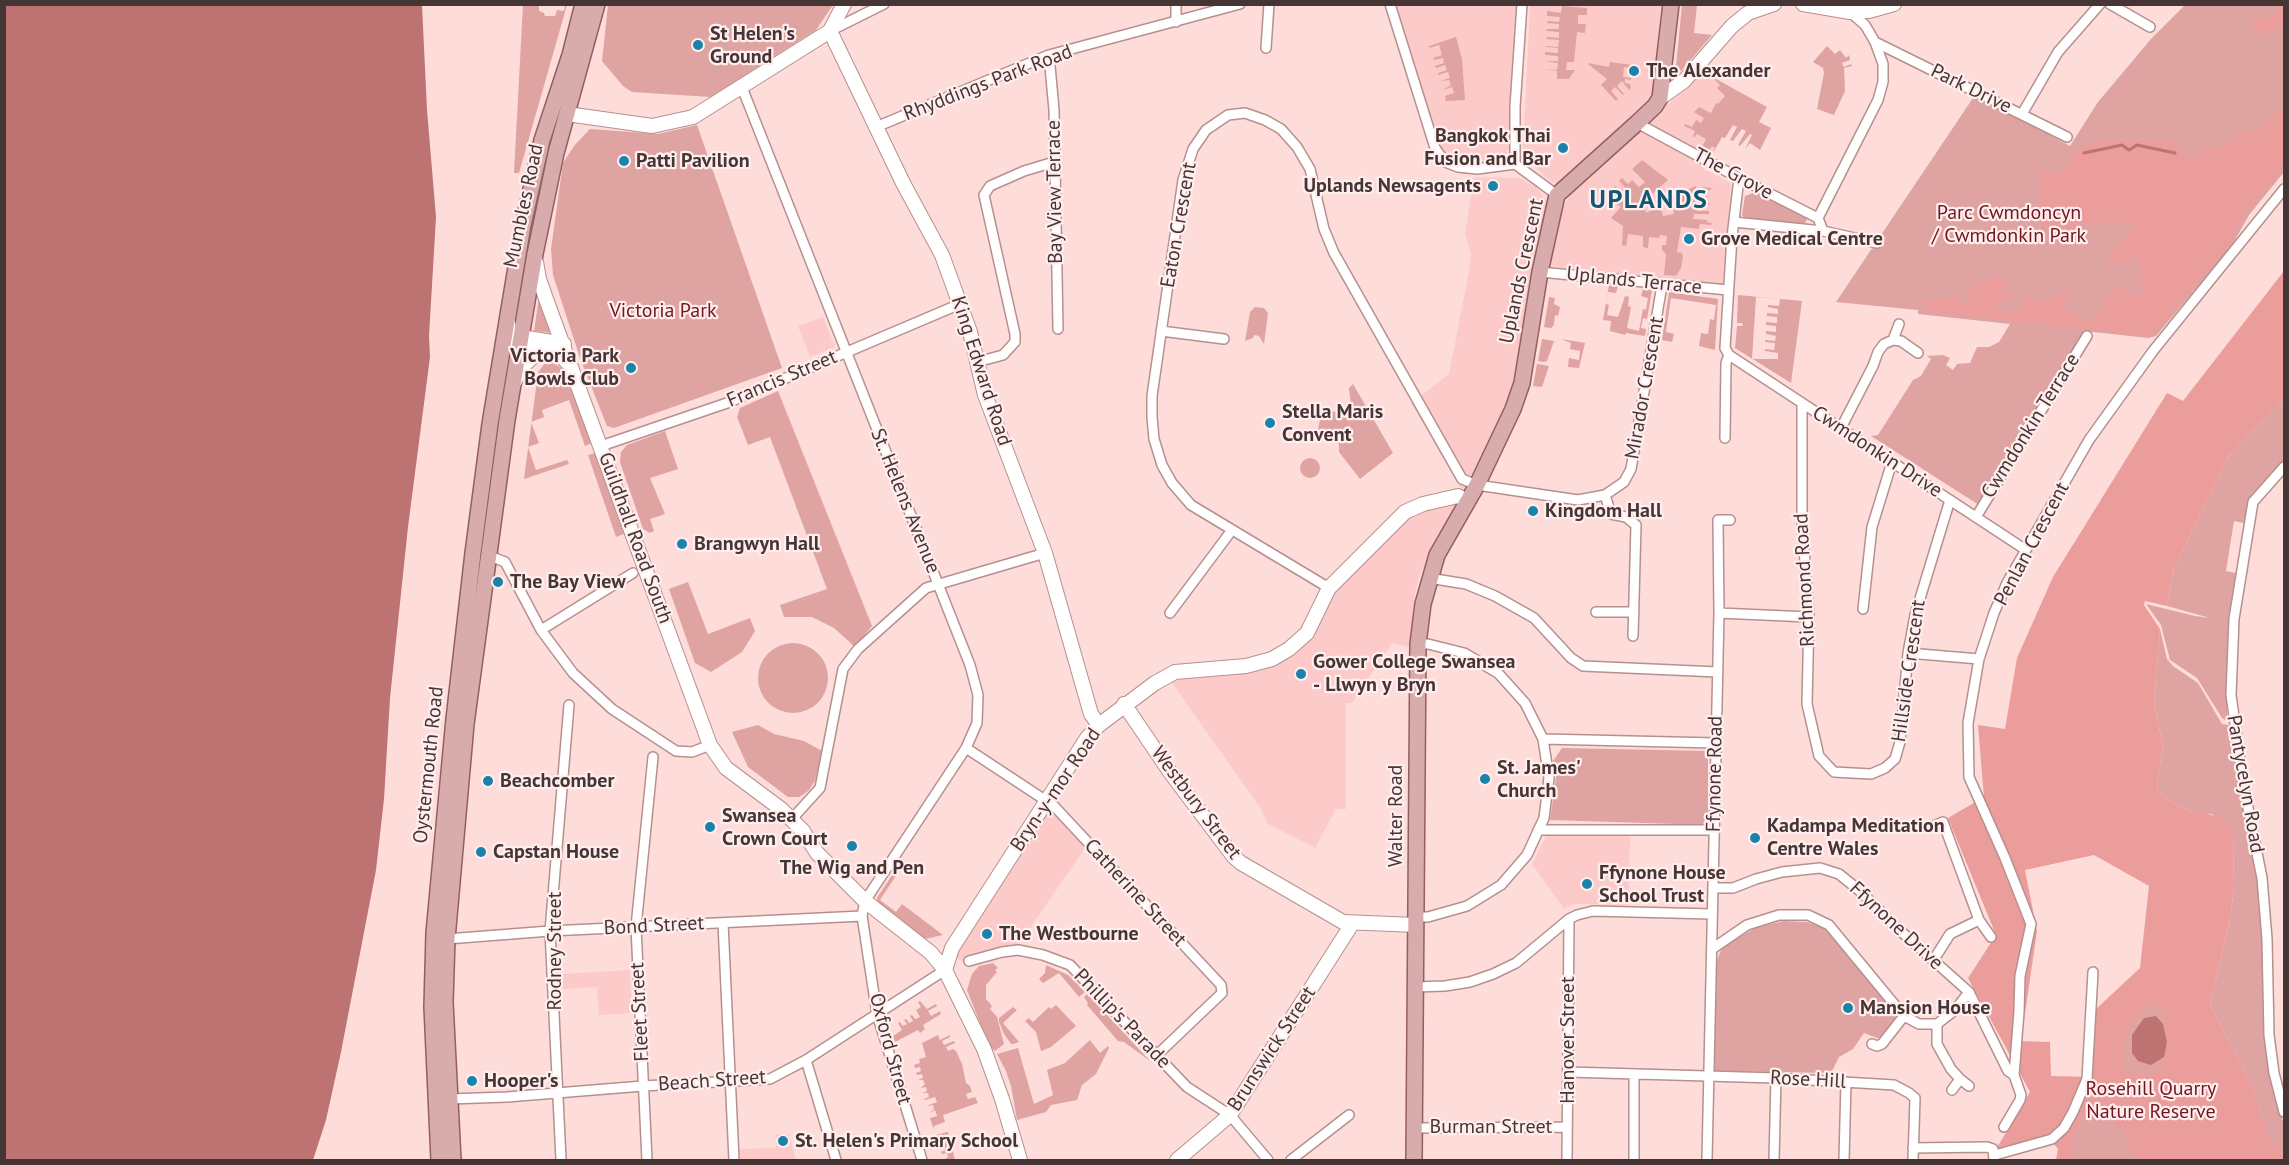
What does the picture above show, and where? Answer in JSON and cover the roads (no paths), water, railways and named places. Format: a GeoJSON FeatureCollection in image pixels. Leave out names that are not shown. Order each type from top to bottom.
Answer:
{"type":"FeatureCollection","features":[{"type":"Feature","properties":{"kind":"main road","name":"Mumbles Road"},"geometry":{"type":"LineString","coordinates":[[498,375],[523,225],[542,140],[570,55],[583,4]]}},
{"type":"Feature","properties":{"kind":"main road","name":"Mumbles Road"},"geometry":{"type":"LineString","coordinates":[[507,420],[517,342],[556,153],[597,4]]}},
{"type":"Feature","properties":{"kind":"main road"},"geometry":{"type":"LineString","coordinates":[[1660,98],[1671,4]]}},
{"type":"Feature","properties":{"kind":"main road","name":"Uplands Crescent"},"geometry":{"type":"LineString","coordinates":[[1477,485],[1514,409],[1522,383],[1540,272],[1557,195],[1637,123],[1660,98]]}},
{"type":"Feature","properties":{"kind":"main road","name":"Oystermouth Road"},"geometry":{"type":"LineString","coordinates":[[439,1161],[432,1007],[434,933],[461,660],[498,375]]}},
{"type":"Feature","properties":{"kind":"main road","name":"Oystermouth Road"},"geometry":{"type":"LineString","coordinates":[[453,1161],[445,1002],[447,939],[466,724],[507,420]]}},
{"type":"Feature","properties":{"kind":"main road","name":"Walter Road"},"geometry":{"type":"LineString","coordinates":[[1414,1161],[1418,644],[1423,604],[1437,555],[1477,485]]}},
{"type":"Feature","properties":{"kind":"street"},"geometry":{"type":"LineString","coordinates":[[830,31],[844,4]]}},
{"type":"Feature","properties":{"kind":"street"},"geometry":{"type":"LineString","coordinates":[[567,114],[652,126],[693,117],[830,31],[884,4]]}},
{"type":"Feature","properties":{"kind":"street"},"geometry":{"type":"LineString","coordinates":[[1176,4],[1176,22]]}},
{"type":"Feature","properties":{"kind":"street","name":"Rhyddings Park Road"},"geometry":{"type":"LineString","coordinates":[[876,127],[1048,55],[1240,4]]}},
{"type":"Feature","properties":{"kind":"street"},"geometry":{"type":"LineString","coordinates":[[1266,48],[1269,4]]}},
{"type":"Feature","properties":{"kind":"street"},"geometry":{"type":"LineString","coordinates":[[1390,4],[1435,148],[1445,162],[1458,167],[1477,169],[1515,164],[1557,195]]}},
{"type":"Feature","properties":{"kind":"street"},"geometry":{"type":"LineString","coordinates":[[1515,164],[1515,107],[1522,4]]}},
{"type":"Feature","properties":{"kind":"street"},"geometry":{"type":"LineString","coordinates":[[1660,98],[1684,81],[1732,26],[1748,13],[1774,4]]}},
{"type":"Feature","properties":{"kind":"street"},"geometry":{"type":"LineString","coordinates":[[1803,4],[1869,11],[1894,4]]}},
{"type":"Feature","properties":{"kind":"street"},"geometry":{"type":"LineString","coordinates":[[2022,114],[2058,52],[2100,4]]}},
{"type":"Feature","properties":{"kind":"street"},"geometry":{"type":"LineString","coordinates":[[2110,4],[2150,27]]}},
{"type":"Feature","properties":{"kind":"street"},"geometry":{"type":"LineString","coordinates":[[1822,231],[1818,218],[1878,100],[1883,82],[1883,64],[1875,42],[1851,8]]}},
{"type":"Feature","properties":{"kind":"street","name":"King Edward Road"},"geometry":{"type":"LineString","coordinates":[[830,31],[942,255],[970,332],[985,395],[1045,553],[1091,714],[1099,725]]}},
{"type":"Feature","properties":{"kind":"street","name":"Park Drive"},"geometry":{"type":"LineString","coordinates":[[1875,42],[2067,137]]}},
{"type":"Feature","properties":{"kind":"street","name":"Bay View Terrace"},"geometry":{"type":"LineString","coordinates":[[1048,55],[1054,110],[1058,329]]}},
{"type":"Feature","properties":{"kind":"street","name":"St. Helens Avenue"},"geometry":{"type":"LineString","coordinates":[[741,86],[970,665],[978,695],[977,723],[966,748],[865,901]]}},
{"type":"Feature","properties":{"kind":"street","name":"Eaton Crescent"},"geometry":{"type":"LineString","coordinates":[[1329,588],[1191,505],[1172,483],[1162,465],[1154,439],[1152,396],[1183,180],[1193,149],[1206,130],[1228,115],[1245,113],[1281,129],[1297,147],[1310,169],[1324,229],[1334,253],[1462,478],[1477,485]]}},
{"type":"Feature","properties":{"kind":"street","name":"The Grove"},"geometry":{"type":"LineString","coordinates":[[1637,123],[1818,218]]}},
{"type":"Feature","properties":{"kind":"street"},"geometry":{"type":"LineString","coordinates":[[977,362],[1003,355],[1015,342],[984,195],[990,186],[1024,171],[1054,162]]}},
{"type":"Feature","properties":{"kind":"street"},"geometry":{"type":"LineString","coordinates":[[1725,438],[1726,363],[1729,355],[1725,348],[1728,290],[1739,178]]}},
{"type":"Feature","properties":{"kind":"street","name":"Penlan Crescent"},"geometry":{"type":"LineString","coordinates":[[2004,1127],[2021,1095],[2014,1075],[2020,976],[2031,924],[1969,777],[1968,723],[1979,659],[1994,613],[2026,550],[2090,440],[2153,351],[2284,189]]}},
{"type":"Feature","properties":{"kind":"street","name":"The Grove"},"geometry":{"type":"LineString","coordinates":[[1734,222],[1822,231],[1877,243]]}},
{"type":"Feature","properties":{"kind":"street","name":"Guildhall Road South"},"geometry":{"type":"LineString","coordinates":[[535,254],[539,279],[710,745],[726,768],[781,809],[803,831],[817,853],[865,901],[931,953],[945,970],[984,1049],[1002,1099],[1020,1161]]}},
{"type":"Feature","properties":{"kind":"street","name":"Uplands Terrace"},"geometry":{"type":"LineString","coordinates":[[1540,272],[1728,290]]}},
{"type":"Feature","properties":{"kind":"street","name":"Mirador Crescent"},"geometry":{"type":"LineString","coordinates":[[1605,495],[1624,482],[1631,469],[1662,285]]}},
{"type":"Feature","properties":{"kind":"street","name":"Francis Street"},"geometry":{"type":"LineString","coordinates":[[601,446],[727,403],[960,304]]}},
{"type":"Feature","properties":{"kind":"street"},"geometry":{"type":"LineString","coordinates":[[507,316],[517,342],[540,351],[560,355],[573,369]]}},
{"type":"Feature","properties":{"kind":"street"},"geometry":{"type":"LineString","coordinates":[[1893,340],[1899,324]]}},
{"type":"Feature","properties":{"kind":"street"},"geometry":{"type":"LineString","coordinates":[[1161,331],[1224,339]]}},
{"type":"Feature","properties":{"kind":"street","name":"Cwmdonkin Terrace"},"geometry":{"type":"LineString","coordinates":[[1976,517],[2087,336]]}},
{"type":"Feature","properties":{"kind":"street"},"geometry":{"type":"LineString","coordinates":[[1841,428],[1884,344],[1893,340],[1901,341],[1918,353]]}},
{"type":"Feature","properties":{"kind":"street"},"geometry":{"type":"LineString","coordinates":[[517,342],[564,344]]}},
{"type":"Feature","properties":{"kind":"street"},"geometry":{"type":"LineString","coordinates":[[498,375],[517,342]]}},
{"type":"Feature","properties":{"kind":"street"},"geometry":{"type":"LineString","coordinates":[[512,386],[520,369],[540,351]]}},
{"type":"Feature","properties":{"kind":"street","name":"Cwmdonkin Drive"},"geometry":{"type":"LineString","coordinates":[[1729,355],[2026,550]]}},
{"type":"Feature","properties":{"kind":"street","name":"Richmond Road"},"geometry":{"type":"LineString","coordinates":[[1802,403],[1802,521],[1809,617],[1808,704],[1819,756]]}},
{"type":"Feature","properties":{"kind":"street"},"geometry":{"type":"LineString","coordinates":[[1863,609],[1872,527],[1892,462]]}},
{"type":"Feature","properties":{"kind":"street","name":"Pantycelyn Road"},"geometry":{"type":"LineString","coordinates":[[2284,467],[2253,502],[2234,619],[2231,695],[2244,788],[2262,878],[2267,939],[2269,1035],[2274,1073],[2284,1112]]}},
{"type":"Feature","properties":{"kind":"street"},"geometry":{"type":"LineString","coordinates":[[1477,485],[1578,500],[1605,495],[1606,516],[1626,517],[1636,525],[1633,636]]}},
{"type":"Feature","properties":{"kind":"street","name":"Bryn-y-mor Road"},"geometry":{"type":"LineString","coordinates":[[945,970],[952,948],[1088,738],[1099,725],[1124,704],[1174,672],[1237,668],[1272,659],[1289,649],[1307,633],[1329,588],[1405,512],[1423,504],[1458,496],[1467,501]]}},
{"type":"Feature","properties":{"kind":"street","name":"Hillside Crescent"},"geometry":{"type":"LineString","coordinates":[[1819,756],[1834,772],[1871,774],[1885,768],[1895,759],[1900,742],[1908,653],[1918,597],[1950,500]]}},
{"type":"Feature","properties":{"kind":"street","name":"Ffynone Road"},"geometry":{"type":"LineString","coordinates":[[1707,1161],[1718,672],[1718,520],[1730,520]]}},
{"type":"Feature","properties":{"kind":"street"},"geometry":{"type":"LineString","coordinates":[[1170,613],[1232,530]]}},
{"type":"Feature","properties":{"kind":"street"},"geometry":{"type":"LineString","coordinates":[[791,820],[820,788],[843,669],[858,649],[926,588],[1045,553]]}},
{"type":"Feature","properties":{"kind":"street"},"geometry":{"type":"LineString","coordinates":[[490,556],[505,562],[515,577],[541,630],[573,673],[612,708],[676,751],[692,752],[710,745]]}},
{"type":"Feature","properties":{"kind":"street"},"geometry":{"type":"LineString","coordinates":[[541,630],[633,573]]}},
{"type":"Feature","properties":{"kind":"street"},"geometry":{"type":"LineString","coordinates":[[1429,578],[1466,584],[1496,596],[1534,618],[1571,658],[1583,666],[1718,672]]}},
{"type":"Feature","properties":{"kind":"street"},"geometry":{"type":"LineString","coordinates":[[1596,612],[1634,612]]}},
{"type":"Feature","properties":{"kind":"street"},"geometry":{"type":"LineString","coordinates":[[1719,613],[1809,617]]}},
{"type":"Feature","properties":{"kind":"street"},"geometry":{"type":"LineString","coordinates":[[1416,921],[1467,906],[1501,885],[1527,855],[1544,818],[1549,778],[1543,739],[1526,703],[1498,673],[1464,653],[1428,644],[1418,644]]}},
{"type":"Feature","properties":{"kind":"street"},"geometry":{"type":"LineString","coordinates":[[1908,653],[1979,659]]}},
{"type":"Feature","properties":{"kind":"street","name":"Westbury Street"},"geometry":{"type":"LineString","coordinates":[[1124,704],[1170,772],[1241,863],[1342,922],[1352,924],[1416,921]]}},
{"type":"Feature","properties":{"kind":"street","name":"Rodney Street"},"geometry":{"type":"LineString","coordinates":[[561,1161],[550,931],[569,705]]}},
{"type":"Feature","properties":{"kind":"street"},"geometry":{"type":"LineString","coordinates":[[1543,739],[1716,743]]}},
{"type":"Feature","properties":{"kind":"street","name":"Catherine Street"},"geometry":{"type":"LineString","coordinates":[[966,748],[1047,801],[1061,813],[1222,989],[1221,993],[1157,1056]]}},
{"type":"Feature","properties":{"kind":"street","name":"Fleet Street"},"geometry":{"type":"LineString","coordinates":[[647,1161],[636,927],[653,757]]}},
{"type":"Feature","properties":{"kind":"street"},"geometry":{"type":"LineString","coordinates":[[1931,827],[1943,822],[1979,920],[1991,937]]}},
{"type":"Feature","properties":{"kind":"street"},"geometry":{"type":"LineString","coordinates":[[1538,830],[1714,830]]}},
{"type":"Feature","properties":{"kind":"street","name":"Ffynone Drive"},"geometry":{"type":"LineString","coordinates":[[1713,888],[1733,888],[1782,872],[1820,868],[1839,874],[1969,992]]}},
{"type":"Feature","properties":{"kind":"street","name":"Oxford Street"},"geometry":{"type":"LineString","coordinates":[[865,901],[862,916],[876,1014],[922,1161]]}},
{"type":"Feature","properties":{"kind":"street"},"geometry":{"type":"LineString","coordinates":[[1416,987],[1470,982],[1493,974],[1516,963],[1569,919],[1593,911],[1712,914]]}},
{"type":"Feature","properties":{"kind":"street"},"geometry":{"type":"LineString","coordinates":[[1712,949],[1747,926],[1779,915],[1808,915],[1829,925],[1904,1016],[1919,1024],[1936,1024],[1955,1010],[1969,992],[2008,1071],[2014,1075]]}},
{"type":"Feature","properties":{"kind":"street","name":"Bond Street"},"geometry":{"type":"LineString","coordinates":[[447,939],[550,931],[862,916]]}},
{"type":"Feature","properties":{"kind":"street","name":"Hanover Street"},"geometry":{"type":"LineString","coordinates":[[1567,1161],[1569,919]]}},
{"type":"Feature","properties":{"kind":"street"},"geometry":{"type":"LineString","coordinates":[[1933,961],[1950,934],[1979,920]]}},
{"type":"Feature","properties":{"kind":"street"},"geometry":{"type":"LineString","coordinates":[[723,923],[734,1161]]}},
{"type":"Feature","properties":{"kind":"street","name":"Brunswick Street"},"geometry":{"type":"LineString","coordinates":[[1177,1161],[1230,1115],[1352,924]]}},
{"type":"Feature","properties":{"kind":"street","name":"Phillip's Parade"},"geometry":{"type":"LineString","coordinates":[[969,961],[1018,950],[1061,960],[1079,973],[1187,1087],[1230,1115],[1268,1161]]}},
{"type":"Feature","properties":{"kind":"street","name":"Beach Street"},"geometry":{"type":"LineString","coordinates":[[449,1099],[770,1079],[806,1060],[945,970]]}},
{"type":"Feature","properties":{"kind":"street"},"geometry":{"type":"LineString","coordinates":[[1913,1161],[1913,1148],[1987,1147],[1994,1155],[2052,1139],[2064,1128],[2087,1079],[2093,972]]}},
{"type":"Feature","properties":{"kind":"street"},"geometry":{"type":"LineString","coordinates":[[1872,1044],[1877,1046],[1882,1044],[1904,1016]]}},
{"type":"Feature","properties":{"kind":"street"},"geometry":{"type":"LineString","coordinates":[[1936,1024],[1937,1044],[1951,1069],[1969,1086]]}},
{"type":"Feature","properties":{"kind":"street"},"geometry":{"type":"LineString","coordinates":[[806,1060],[836,1161]]}},
{"type":"Feature","properties":{"kind":"street","name":"Rose Hill"},"geometry":{"type":"LineString","coordinates":[[1568,1072],[1776,1078],[1894,1085],[1915,1098],[1913,1148]]}},
{"type":"Feature","properties":{"kind":"street"},"geometry":{"type":"LineString","coordinates":[[1634,1074],[1634,1161]]}},
{"type":"Feature","properties":{"kind":"street"},"geometry":{"type":"LineString","coordinates":[[1774,1161],[1776,1078]]}},
{"type":"Feature","properties":{"kind":"street"},"geometry":{"type":"LineString","coordinates":[[1952,1090],[1960,1079]]}},
{"type":"Feature","properties":{"kind":"street"},"geometry":{"type":"LineString","coordinates":[[1844,1161],[1845,1082]]}},
{"type":"Feature","properties":{"kind":"street"},"geometry":{"type":"LineString","coordinates":[[1291,1161],[1349,1115]]}},
{"type":"Feature","properties":{"kind":"street","name":"Burman Street"},"geometry":{"type":"LineString","coordinates":[[1414,1128],[1567,1127]]}},
{"type":"Feature","properties":{"kind":"waterway"},"geometry":{"type":"LineString","coordinates":[[2084,153],[2122,145],[2129,150],[2137,145],[2175,153]]}},
{"type":"Feature","properties":{"kind":"place","name":"St Helen's Ground"},"geometry":{"type":"Point","coordinates":[698,45]}},
{"type":"Feature","properties":{"kind":"place","name":"The Alexander"},"geometry":{"type":"Point","coordinates":[1634,71]}},
{"type":"Feature","properties":{"kind":"place","name":"Bangkok Thai Fusion and Bar"},"geometry":{"type":"Point","coordinates":[1563,148]}},
{"type":"Feature","properties":{"kind":"place","name":"Patti Pavilion"},"geometry":{"type":"Point","coordinates":[624,161]}},
{"type":"Feature","properties":{"kind":"place","name":"Uplands Newsagents"},"geometry":{"type":"Point","coordinates":[1493,186]}},
{"type":"Feature","properties":{"kind":"place","name":"Grove Medical Centre"},"geometry":{"type":"Point","coordinates":[1689,239]}},
{"type":"Feature","properties":{"kind":"place","name":"Victoria Park Bowls Club"},"geometry":{"type":"Point","coordinates":[631,368]}},
{"type":"Feature","properties":{"kind":"place","name":"Stella Maris Convent"},"geometry":{"type":"Point","coordinates":[1270,423]}},
{"type":"Feature","properties":{"kind":"place","name":"Kingdom Hall"},"geometry":{"type":"Point","coordinates":[1533,511]}},
{"type":"Feature","properties":{"kind":"place","name":"Brangwyn Hall"},"geometry":{"type":"Point","coordinates":[682,544]}},
{"type":"Feature","properties":{"kind":"place","name":"The Bay View"},"geometry":{"type":"Point","coordinates":[498,582]}},
{"type":"Feature","properties":{"kind":"place","name":"Gower College Swansea - Llwyn y Bryn"},"geometry":{"type":"Point","coordinates":[1301,674]}},
{"type":"Feature","properties":{"kind":"place","name":"St. James' Church"},"geometry":{"type":"Point","coordinates":[1485,779]}},
{"type":"Feature","properties":{"kind":"place","name":"Beachcomber"},"geometry":{"type":"Point","coordinates":[488,781]}},
{"type":"Feature","properties":{"kind":"place","name":"Swansea Crown Court"},"geometry":{"type":"Point","coordinates":[710,827]}},
{"type":"Feature","properties":{"kind":"place","name":"Kadampa Meditation Centre Wales"},"geometry":{"type":"Point","coordinates":[1755,838]}},
{"type":"Feature","properties":{"kind":"place","name":"The Wig and Pen"},"geometry":{"type":"Point","coordinates":[852,846]}},
{"type":"Feature","properties":{"kind":"place","name":"Capstan House"},"geometry":{"type":"Point","coordinates":[481,852]}},
{"type":"Feature","properties":{"kind":"place","name":"Ffynone House School Trust"},"geometry":{"type":"Point","coordinates":[1587,884]}},
{"type":"Feature","properties":{"kind":"place","name":"The Westbourne"},"geometry":{"type":"Point","coordinates":[987,934]}},
{"type":"Feature","properties":{"kind":"place","name":"Mansion House"},"geometry":{"type":"Point","coordinates":[1848,1008]}},
{"type":"Feature","properties":{"kind":"place","name":"Hooper's"},"geometry":{"type":"Point","coordinates":[472,1081]}},
{"type":"Feature","properties":{"kind":"place","name":"St. Helen's Primary School"},"geometry":{"type":"Point","coordinates":[783,1141]}},
{"type":"Feature","properties":{"kind":"district","name":"UPLANDS"},"geometry":{"type":"Point","coordinates":[1649,201]}},
{"type":"Feature","properties":{"kind":"park label","name":"Parc Cwmdoncyn / Cwmdonkin Park"},"geometry":{"type":"Point","coordinates":[2009,224]}},
{"type":"Feature","properties":{"kind":"park label","name":"Victoria Park"},"geometry":{"type":"Point","coordinates":[663,311]}},
{"type":"Feature","properties":{"kind":"park label","name":"Rosehill Quarry Nature Reserve"},"geometry":{"type":"Point","coordinates":[2151,1100]}}]}
